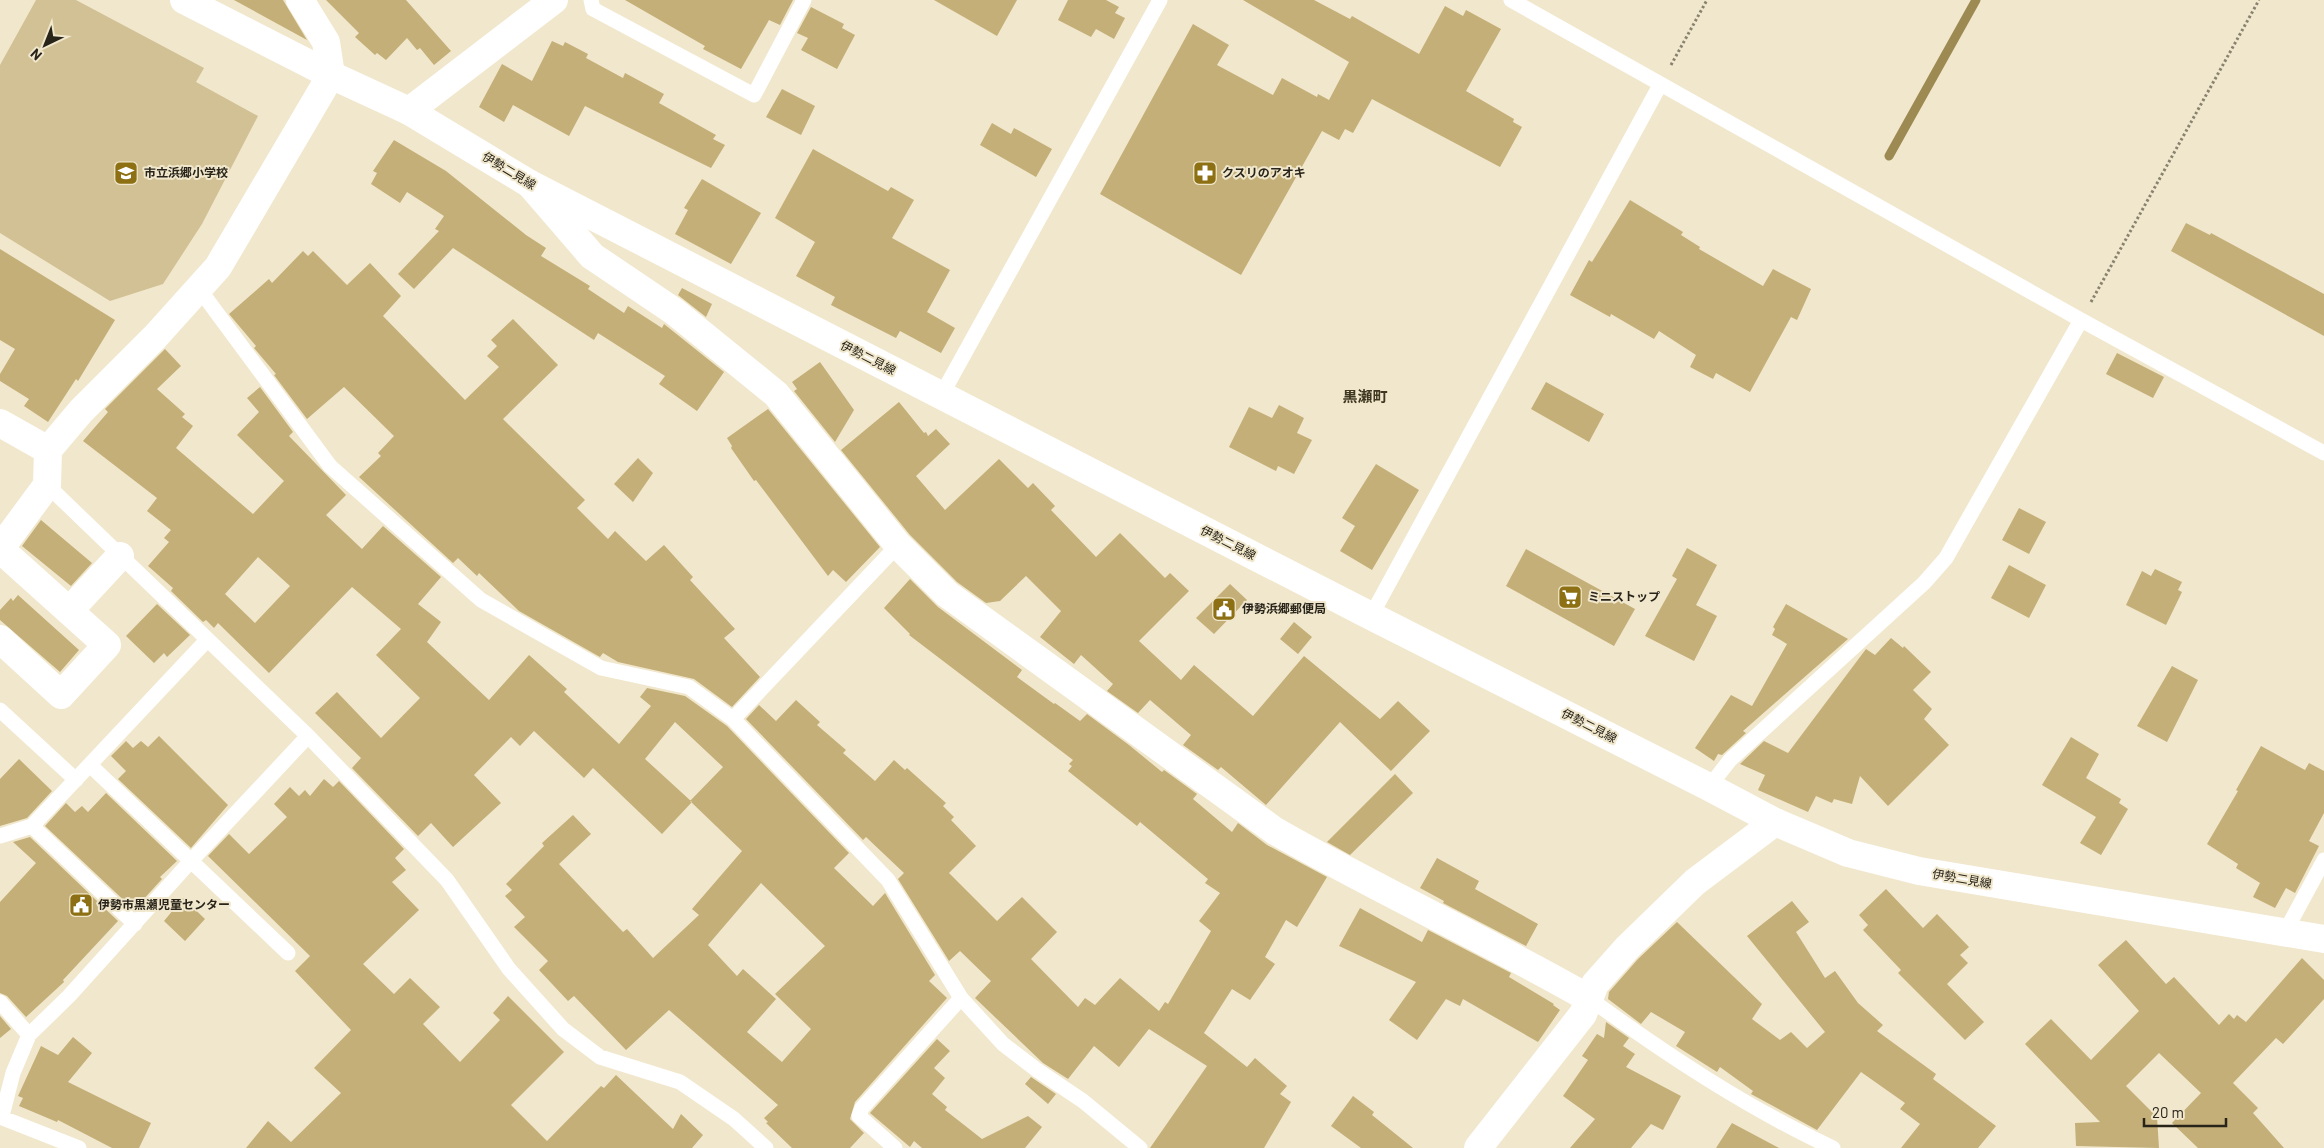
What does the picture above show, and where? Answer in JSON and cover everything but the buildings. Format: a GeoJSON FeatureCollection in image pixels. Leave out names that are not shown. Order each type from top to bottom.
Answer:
{"type":"FeatureCollection","features":[{"type":"Feature","properties":{"kind":"street","name":"伊勢二見線"},"geometry":{"type":"LineString","coordinates":[[184,0],[331,75],[409,111],[530,184],[1774,822],[1848,853],[1919,871],[2324,940]]}},
{"type":"Feature","properties":{"kind":"street"},"geometry":{"type":"LineString","coordinates":[[0,639],[61,694],[107,645],[0,549],[47,485],[48,450],[81,411],[200,290],[238,237],[331,75],[326,42],[300,0]]}},
{"type":"Feature","properties":{"kind":"street"},"geometry":{"type":"LineString","coordinates":[[409,111],[554,0]]}},
{"type":"Feature","properties":{"kind":"street"},"geometry":{"type":"LineString","coordinates":[[530,184],[592,256],[675,312],[776,394],[898,546],[947,594],[1275,831],[1331,863],[1521,960],[1590,1000]]}},
{"type":"Feature","properties":{"kind":"street"},"geometry":{"type":"LineString","coordinates":[[0,423],[48,450]]}},
{"type":"Feature","properties":{"kind":"street"},"geometry":{"type":"LineString","coordinates":[[70,611],[120,556]]}},
{"type":"Feature","properties":{"kind":"street"},"geometry":{"type":"LineString","coordinates":[[1478,1148],[1583,1014],[1595,984],[1650,923],[1695,882],[1774,822]]}},
{"type":"Feature","properties":{"kind":"lane"},"geometry":{"type":"LineString","coordinates":[[591,0],[593,9],[754,95],[804,0]]}},
{"type":"Feature","properties":{"kind":"lane"},"geometry":{"type":"LineString","coordinates":[[941,396],[1160,0]]}},
{"type":"Feature","properties":{"kind":"lane"},"geometry":{"type":"LineString","coordinates":[[1511,0],[2081,320],[2324,453]]}},
{"type":"Feature","properties":{"kind":"lane"},"geometry":{"type":"LineString","coordinates":[[1371,616],[1660,85]]}},
{"type":"Feature","properties":{"kind":"lane"},"geometry":{"type":"LineString","coordinates":[[200,290],[330,466],[480,600],[602,668],[689,686],[733,719],[888,880],[961,998],[1004,1044],[1037,1070],[1084,1101],[1140,1148]]}},
{"type":"Feature","properties":{"kind":"lane"},"geometry":{"type":"LineString","coordinates":[[1709,787],[1730,760],[1924,583],[1946,558],[2081,320]]}},
{"type":"Feature","properties":{"kind":"lane"},"geometry":{"type":"LineString","coordinates":[[47,485],[308,736],[447,880],[509,970],[563,1029],[600,1057],[680,1082],[734,1118],[766,1148]]}},
{"type":"Feature","properties":{"kind":"lane"},"geometry":{"type":"LineString","coordinates":[[733,719],[898,546]]}},
{"type":"Feature","properties":{"kind":"lane"},"geometry":{"type":"LineString","coordinates":[[0,836],[32,826],[91,766],[207,640]]}},
{"type":"Feature","properties":{"kind":"lane"},"geometry":{"type":"LineString","coordinates":[[0,710],[76,780]]}},
{"type":"Feature","properties":{"kind":"lane"},"geometry":{"type":"LineString","coordinates":[[79,1148],[1,1116],[7,1071],[30,1036],[308,736]]}},
{"type":"Feature","properties":{"kind":"lane"},"geometry":{"type":"LineString","coordinates":[[91,766],[288,953]]}},
{"type":"Feature","properties":{"kind":"lane"},"geometry":{"type":"LineString","coordinates":[[32,826],[135,924]]}},
{"type":"Feature","properties":{"kind":"lane"},"geometry":{"type":"LineString","coordinates":[[2284,934],[2324,860]]}},
{"type":"Feature","properties":{"kind":"lane"},"geometry":{"type":"LineString","coordinates":[[895,1148],[859,1116],[862,1108],[961,998]]}},
{"type":"Feature","properties":{"kind":"lane"},"geometry":{"type":"LineString","coordinates":[[1590,1000],[1630,1029],[1777,1121],[1833,1148]]}},
{"type":"Feature","properties":{"kind":"lane"},"geometry":{"type":"LineString","coordinates":[[0,1002],[30,1036]]}},
{"type":"Feature","properties":{"kind":"path"},"geometry":{"type":"LineString","coordinates":[[1660,85],[1707,0]]}},
{"type":"Feature","properties":{"kind":"path"},"geometry":{"type":"LineString","coordinates":[[2081,320],[2259,0]]}},
{"type":"Feature","properties":{"kind":"shaded area","name":"市立浜郷小学校"},"geometry":{"type":"Polygon","coordinates":[[[36,0],[76,0],[204,68],[196,82],[258,116],[202,224],[163,284],[110,301],[0,233],[0,65],[36,0]]]}},
{"type":"Feature","properties":{"kind":"waterway"},"geometry":{"type":"LineString","coordinates":[[1889,156],[1976,0]]}},
{"type":"Feature","properties":{"kind":"place","name":"市立浜郷小学校"},"geometry":{"type":"Point","coordinates":[126,173]}},
{"type":"Feature","properties":{"kind":"place","name":"クスリのアオキ"},"geometry":{"type":"Point","coordinates":[1205,173]}},
{"type":"Feature","properties":{"kind":"place","name":"ミニストップ"},"geometry":{"type":"Point","coordinates":[1570,597]}},
{"type":"Feature","properties":{"kind":"place","name":"伊勢浜郷郵便局"},"geometry":{"type":"Point","coordinates":[1224,609]}},
{"type":"Feature","properties":{"kind":"place","name":"伊勢市黒瀬児童センター"},"geometry":{"type":"Point","coordinates":[81,905]}},
{"type":"Feature","properties":{"kind":"district","name":"黒瀬町"},"geometry":{"type":"Point","coordinates":[1365,397]}}]}
